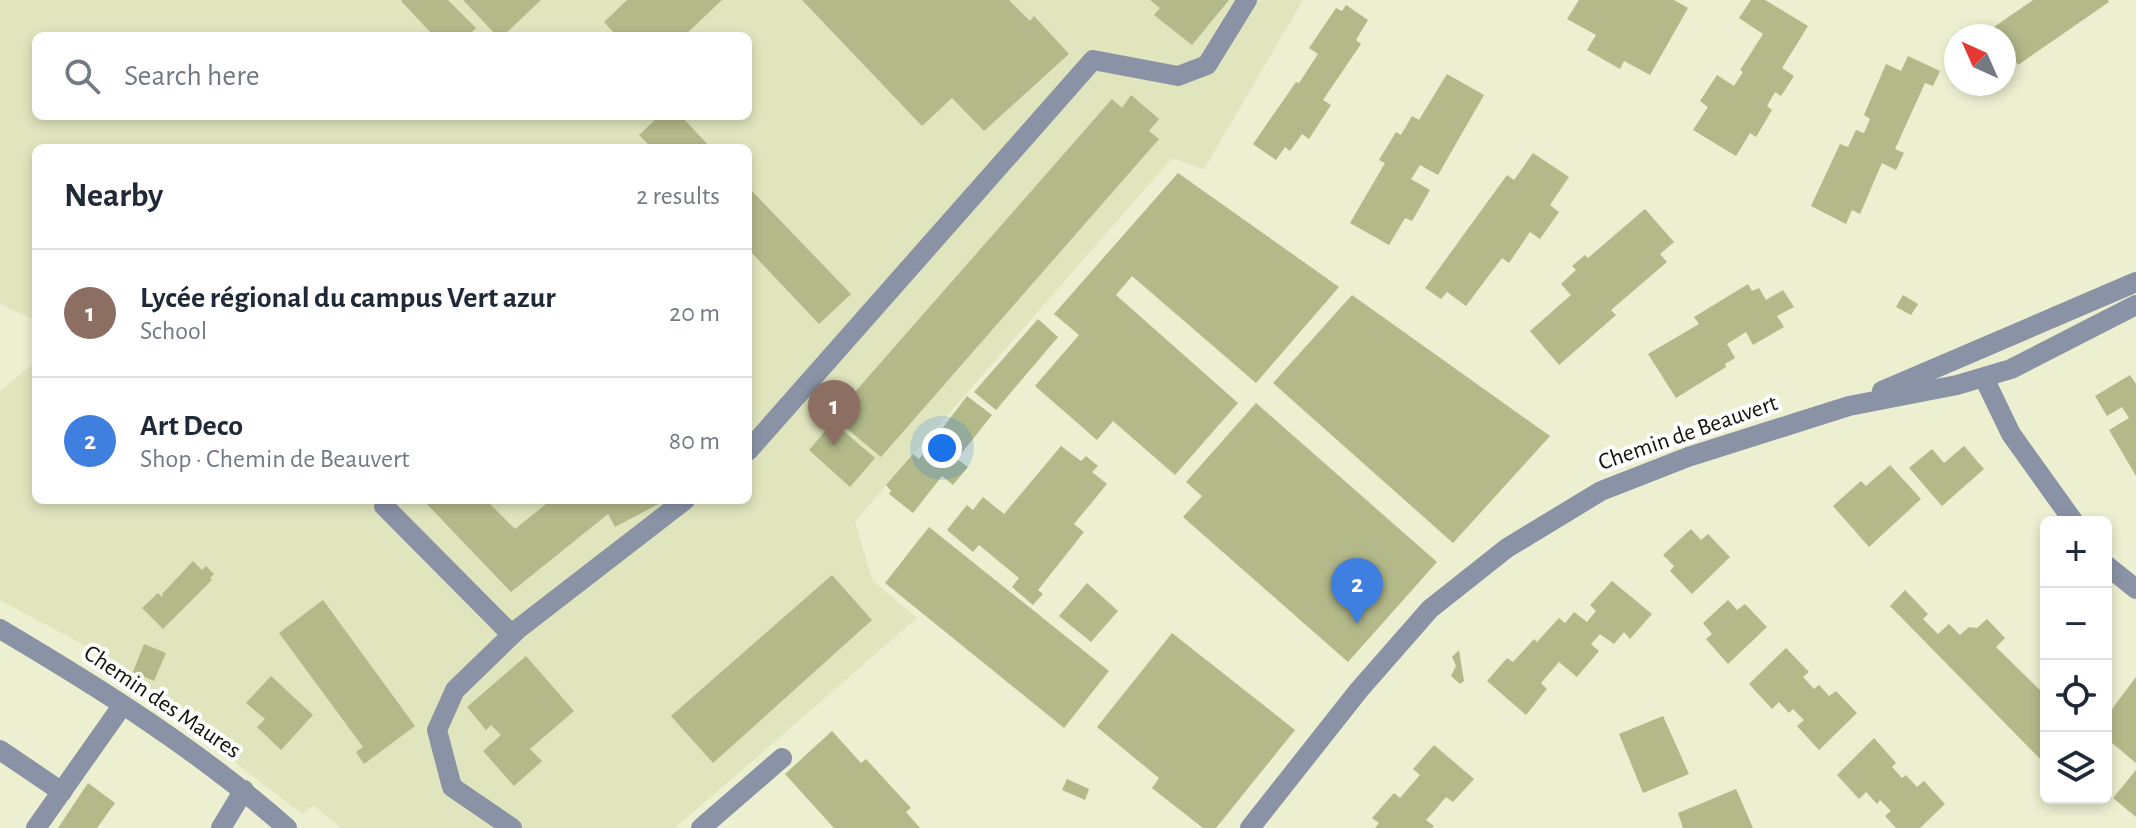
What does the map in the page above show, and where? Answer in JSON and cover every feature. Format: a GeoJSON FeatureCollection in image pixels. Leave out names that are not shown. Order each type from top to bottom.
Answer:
{"type":"FeatureCollection","features":[{"type":"Feature","properties":{"kind":"street"},"geometry":{"type":"LineString","coordinates":[[752,446],[1093,60],[1178,76],[1207,65],[1247,0]]}},
{"type":"Feature","properties":{"kind":"street","name":"Chemin de Beauvert"},"geometry":{"type":"LineString","coordinates":[[1250,828],[1359,690],[1430,609],[1507,548],[1601,491],[1688,457],[1849,406],[2136,282]]}},
{"type":"Feature","properties":{"kind":"street","name":"Chemin de Beauvert"},"geometry":{"type":"LineString","coordinates":[[1849,406],[1984,378],[2011,369],[2136,305]]}},
{"type":"Feature","properties":{"kind":"street"},"geometry":{"type":"LineString","coordinates":[[1984,378],[2011,434],[2070,516]]}},
{"type":"Feature","properties":{"kind":"street"},"geometry":{"type":"LineString","coordinates":[[512,828],[452,787],[437,730],[455,690],[512,635],[680,504]]}},
{"type":"Feature","properties":{"kind":"street"},"geometry":{"type":"LineString","coordinates":[[384,506],[512,635]]}},
{"type":"Feature","properties":{"kind":"street"},"geometry":{"type":"LineString","coordinates":[[2112,570],[2136,589]]}},
{"type":"Feature","properties":{"kind":"street","name":"Chemin des Maures"},"geometry":{"type":"LineString","coordinates":[[0,629],[72,671],[244,790],[287,828]]}},
{"type":"Feature","properties":{"kind":"street"},"geometry":{"type":"LineString","coordinates":[[36,828],[122,706]]}},
{"type":"Feature","properties":{"kind":"street"},"geometry":{"type":"LineString","coordinates":[[0,750],[62,792]]}},
{"type":"Feature","properties":{"kind":"street"},"geometry":{"type":"LineString","coordinates":[[705,827],[782,758]]}},
{"type":"Feature","properties":{"kind":"street"},"geometry":{"type":"LineString","coordinates":[[221,828],[244,790]]}},
{"type":"Feature","properties":{"kind":"shaded area"},"geometry":{"type":"Polygon","coordinates":[[[0,0],[1303,0],[1204,169],[1172,158],[855,521],[872,580],[917,618],[675,828],[341,828],[313,805],[302,814],[82,644],[0,600],[0,391],[32,364],[32,504],[752,504],[752,144],[32,144],[32,319],[0,304],[0,0]]]}},
{"type":"Feature","properties":{"kind":"building"},"geometry":{"type":"Polygon","coordinates":[[[448,0],[476,28],[472,32],[430,32],[401,1],[448,0]]]}},
{"type":"Feature","properties":{"kind":"building"},"geometry":{"type":"Polygon","coordinates":[[[463,0],[541,0],[507,32],[493,32],[463,0]]]}},
{"type":"Feature","properties":{"kind":"building"},"geometry":{"type":"Polygon","coordinates":[[[627,0],[722,0],[688,32],[613,32],[604,22],[627,0]]]}},
{"type":"Feature","properties":{"kind":"building"},"geometry":{"type":"Polygon","coordinates":[[[802,0],[1009,0],[1030,21],[1034,16],[1069,54],[984,131],[952,98],[922,126],[802,0]]]}},
{"type":"Feature","properties":{"kind":"building"},"geometry":{"type":"Polygon","coordinates":[[[1150,0],[1229,0],[1192,45],[1154,15],[1160,8],[1150,0]]]}},
{"type":"Feature","properties":{"kind":"building"},"geometry":{"type":"Polygon","coordinates":[[[1579,0],[1674,0],[1688,8],[1650,75],[1624,61],[1620,69],[1587,50],[1596,35],[1567,19],[1579,0]]]}},
{"type":"Feature","properties":{"kind":"building"},"geometry":{"type":"Polygon","coordinates":[[[1751,0],[1765,0],[1808,26],[1782,68],[1794,76],[1781,96],[1775,92],[1767,106],[1772,110],[1756,137],[1750,133],[1736,156],[1693,130],[1708,107],[1700,101],[1717,75],[1734,86],[1743,72],[1740,70],[1763,34],[1739,18],[1751,0]]]}},
{"type":"Feature","properties":{"kind":"building"},"geometry":{"type":"Polygon","coordinates":[[[2033,0],[2109,2],[2018,65],[2016,24],[1998,24],[2033,0]]]}},
{"type":"Feature","properties":{"kind":"building"},"geometry":{"type":"Polygon","coordinates":[[[1346,5],[1368,20],[1356,40],[1361,44],[1323,100],[1331,105],[1309,139],[1302,134],[1290,151],[1285,147],[1276,160],[1253,144],[1318,54],[1309,48],[1336,8],[1342,11],[1346,5]]]}},
{"type":"Feature","properties":{"kind":"building"},"geometry":{"type":"Polygon","coordinates":[[[1908,56],[1940,71],[1933,86],[1925,83],[1895,149],[1904,153],[1896,170],[1882,163],[1860,214],[1852,210],[1846,224],[1811,206],[1840,144],[1848,147],[1856,130],[1864,133],[1870,119],[1864,115],[1886,64],[1901,71],[1908,56]]]}},
{"type":"Feature","properties":{"kind":"building"},"geometry":{"type":"Polygon","coordinates":[[[1447,74],[1484,95],[1438,175],[1420,165],[1411,179],[1430,190],[1412,221],[1405,218],[1389,245],[1350,223],[1385,163],[1379,160],[1396,132],[1401,135],[1412,116],[1419,120],[1447,74]]]}},
{"type":"Feature","properties":{"kind":"building"},"geometry":{"type":"Polygon","coordinates":[[[1131,95],[1159,119],[1149,131],[1159,139],[881,457],[833,417],[1112,99],[1122,108],[1131,95]]]}},
{"type":"Feature","properties":{"kind":"building"},"geometry":{"type":"Polygon","coordinates":[[[655,120],[685,120],[707,144],[648,144],[639,135],[655,120]]]}},
{"type":"Feature","properties":{"kind":"building"},"geometry":{"type":"Polygon","coordinates":[[[1533,153],[1569,177],[1550,205],[1559,212],[1540,239],[1530,232],[1509,263],[1502,258],[1466,306],[1447,292],[1441,299],[1425,288],[1507,175],[1514,180],[1533,153]]]}},
{"type":"Feature","properties":{"kind":"building"},"geometry":{"type":"Polygon","coordinates":[[[1178,173],[1339,287],[1256,383],[1132,276],[1116,295],[1238,403],[1175,475],[1113,421],[1097,440],[1035,386],[1079,335],[1054,314],[1178,173]]]}},
{"type":"Feature","properties":{"kind":"building"},"geometry":{"type":"Polygon","coordinates":[[[752,191],[851,294],[819,324],[752,253],[752,191]]]}},
{"type":"Feature","properties":{"kind":"building"},"geometry":{"type":"Polygon","coordinates":[[[1645,209],[1674,242],[1660,254],[1667,262],[1611,310],[1616,315],[1559,365],[1530,331],[1571,295],[1561,284],[1576,270],[1572,266],[1585,255],[1588,258],[1645,209]]]}},
{"type":"Feature","properties":{"kind":"building"},"geometry":{"type":"Polygon","coordinates":[[[1748,284],[1752,291],[1759,288],[1766,300],[1783,290],[1794,307],[1777,316],[1784,327],[1753,345],[1746,332],[1727,344],[1735,358],[1676,398],[1648,354],[1699,324],[1694,317],[1748,284]]]}},
{"type":"Feature","properties":{"kind":"building"},"geometry":{"type":"Polygon","coordinates":[[[1352,295],[1550,436],[1453,543],[1273,383],[1352,295]]]}},
{"type":"Feature","properties":{"kind":"building"},"geometry":{"type":"Polygon","coordinates":[[[1903,295],[1918,304],[1911,315],[1896,307],[1903,295]]]}},
{"type":"Feature","properties":{"kind":"building"},"geometry":{"type":"Polygon","coordinates":[[[1038,319],[1058,337],[996,410],[974,392],[1038,319]]]}},
{"type":"Feature","properties":{"kind":"building"},"geometry":{"type":"Polygon","coordinates":[[[2130,375],[2136,384],[2136,476],[2109,430],[2129,418],[2122,407],[2107,416],[2095,396],[2130,375]]]}},
{"type":"Feature","properties":{"kind":"building"},"geometry":{"type":"Polygon","coordinates":[[[967,396],[992,415],[957,459],[968,467],[953,485],[942,476],[913,513],[889,494],[891,491],[886,485],[913,454],[919,459],[967,396]]]}},
{"type":"Feature","properties":{"kind":"building"},"geometry":{"type":"Polygon","coordinates":[[[1256,403],[1437,562],[1348,662],[1183,517],[1202,496],[1186,482],[1256,403]]]}},
{"type":"Feature","properties":{"kind":"building"},"geometry":{"type":"Polygon","coordinates":[[[833,422],[875,458],[850,487],[809,450],[833,422]]]}},
{"type":"Feature","properties":{"kind":"building"},"geometry":{"type":"Polygon","coordinates":[[[1061,446],[1081,461],[1086,456],[1098,466],[1092,472],[1107,484],[1074,524],[1084,532],[1038,590],[1043,594],[1033,605],[1012,587],[1019,578],[979,545],[973,552],[947,530],[967,505],[973,510],[983,497],[1004,514],[1061,446]]]}},
{"type":"Feature","properties":{"kind":"building"},"geometry":{"type":"Polygon","coordinates":[[[1964,446],[1984,469],[1942,506],[1909,468],[1932,449],[1944,463],[1964,446]]]}},
{"type":"Feature","properties":{"kind":"building"},"geometry":{"type":"Polygon","coordinates":[[[1890,465],[1921,499],[1869,547],[1833,506],[1861,481],[1866,486],[1890,465]]]}},
{"type":"Feature","properties":{"kind":"building"},"geometry":{"type":"Polygon","coordinates":[[[427,504],[490,504],[515,529],[546,504],[658,504],[615,527],[608,514],[511,592],[427,504]]]}},
{"type":"Feature","properties":{"kind":"building"},"geometry":{"type":"Polygon","coordinates":[[[929,527],[1109,671],[1064,728],[885,583],[929,527]]]}},
{"type":"Feature","properties":{"kind":"building"},"geometry":{"type":"Polygon","coordinates":[[[1691,529],[1701,540],[1708,534],[1730,557],[1692,594],[1670,571],[1674,566],[1663,555],[1691,529]]]}},
{"type":"Feature","properties":{"kind":"building"},"geometry":{"type":"Polygon","coordinates":[[[193,561],[202,570],[206,566],[214,574],[210,578],[212,580],[163,629],[142,608],[158,593],[162,597],[193,561]]]}},
{"type":"Feature","properties":{"kind":"building"},"geometry":{"type":"Polygon","coordinates":[[[832,575],[872,620],[713,763],[671,716],[832,575]]]}},
{"type":"Feature","properties":{"kind":"building"},"geometry":{"type":"Polygon","coordinates":[[[1612,581],[1652,614],[1630,639],[1624,632],[1614,644],[1600,634],[1591,644],[1599,651],[1577,677],[1559,662],[1541,683],[1547,689],[1526,715],[1487,681],[1507,658],[1513,662],[1559,618],[1565,623],[1574,612],[1587,622],[1596,611],[1590,605],[1612,581]]]}},
{"type":"Feature","properties":{"kind":"building"},"geometry":{"type":"Polygon","coordinates":[[[1087,583],[1118,611],[1091,642],[1059,616],[1087,583]]]}},
{"type":"Feature","properties":{"kind":"building"},"geometry":{"type":"Polygon","coordinates":[[[1905,590],[1928,614],[1923,619],[1938,634],[1949,624],[1960,635],[1969,627],[1977,628],[1987,619],[2005,638],[1996,647],[2040,690],[2040,759],[1890,606],[1905,590]]]}},
{"type":"Feature","properties":{"kind":"building"},"geometry":{"type":"Polygon","coordinates":[[[323,600],[415,726],[364,764],[356,752],[363,747],[279,633],[323,600]]]}},
{"type":"Feature","properties":{"kind":"building"},"geometry":{"type":"Polygon","coordinates":[[[1728,600],[1737,610],[1745,604],[1767,627],[1728,664],[1706,639],[1712,634],[1703,623],[1728,600]]]}},
{"type":"Feature","properties":{"kind":"building"},"geometry":{"type":"Polygon","coordinates":[[[1172,633],[1295,730],[1216,828],[1203,828],[1152,788],[1159,778],[1097,727],[1172,633]]]}},
{"type":"Feature","properties":{"kind":"building"},"geometry":{"type":"Polygon","coordinates":[[[144,644],[166,653],[154,681],[133,672],[144,644]]]}},
{"type":"Feature","properties":{"kind":"building"},"geometry":{"type":"Polygon","coordinates":[[[1786,648],[1809,672],[1803,677],[1814,689],[1819,685],[1829,696],[1836,691],[1857,713],[1819,750],[1797,726],[1804,720],[1793,709],[1789,713],[1779,702],[1772,709],[1749,684],[1786,648]]]}},
{"type":"Feature","properties":{"kind":"building"},"geometry":{"type":"Polygon","coordinates":[[[1459,650],[1464,681],[1460,684],[1451,676],[1456,666],[1452,657],[1459,650]]]}},
{"type":"Feature","properties":{"kind":"building"},"geometry":{"type":"Polygon","coordinates":[[[526,656],[574,711],[530,749],[542,761],[514,786],[483,751],[501,735],[491,725],[486,730],[467,707],[526,656]]]}},
{"type":"Feature","properties":{"kind":"building"},"geometry":{"type":"Polygon","coordinates":[[[271,676],[313,715],[281,750],[257,727],[265,719],[246,703],[271,676]]]}},
{"type":"Feature","properties":{"kind":"building"},"geometry":{"type":"Polygon","coordinates":[[[2136,677],[2136,763],[2112,743],[2112,709],[2136,677]]]}},
{"type":"Feature","properties":{"kind":"building"},"geometry":{"type":"Polygon","coordinates":[[[1663,716],[1689,774],[1643,793],[1619,734],[1663,716]]]}},
{"type":"Feature","properties":{"kind":"building"},"geometry":{"type":"Polygon","coordinates":[[[832,731],[861,763],[866,759],[911,808],[906,812],[920,828],[834,828],[785,774],[832,731]]]}},
{"type":"Feature","properties":{"kind":"building"},"geometry":{"type":"Polygon","coordinates":[[[1874,738],[1896,763],[1892,767],[1902,778],[1906,775],[1917,787],[1924,781],[1945,804],[1920,828],[1896,828],[1885,816],[1891,811],[1880,800],[1877,804],[1866,792],[1859,799],[1837,775],[1874,738]]]}},
{"type":"Feature","properties":{"kind":"building"},"geometry":{"type":"Polygon","coordinates":[[[1434,745],[1474,779],[1453,802],[1446,797],[1426,820],[1434,826],[1432,828],[1375,828],[1379,823],[1372,818],[1394,793],[1400,798],[1420,775],[1413,769],[1434,745]]]}},
{"type":"Feature","properties":{"kind":"building"},"geometry":{"type":"Polygon","coordinates":[[[2136,770],[2136,817],[2113,798],[2136,770]]]}},
{"type":"Feature","properties":{"kind":"building"},"geometry":{"type":"Polygon","coordinates":[[[1067,779],[1089,789],[1085,800],[1062,790],[1067,779]]]}},
{"type":"Feature","properties":{"kind":"building"},"geometry":{"type":"Polygon","coordinates":[[[88,783],[115,803],[97,828],[58,828],[88,783]]]}},
{"type":"Feature","properties":{"kind":"building"},"geometry":{"type":"Polygon","coordinates":[[[1736,789],[1753,828],[1683,828],[1678,813],[1736,789]]]}},
{"type":"Feature","properties":{"kind":"place","name":"Lycée régional du campus Vert azur"},"geometry":{"type":"Point","coordinates":[834,446]}},
{"type":"Feature","properties":{"kind":"place","name":"Art Deco"},"geometry":{"type":"Point","coordinates":[1357,624]}}]}
